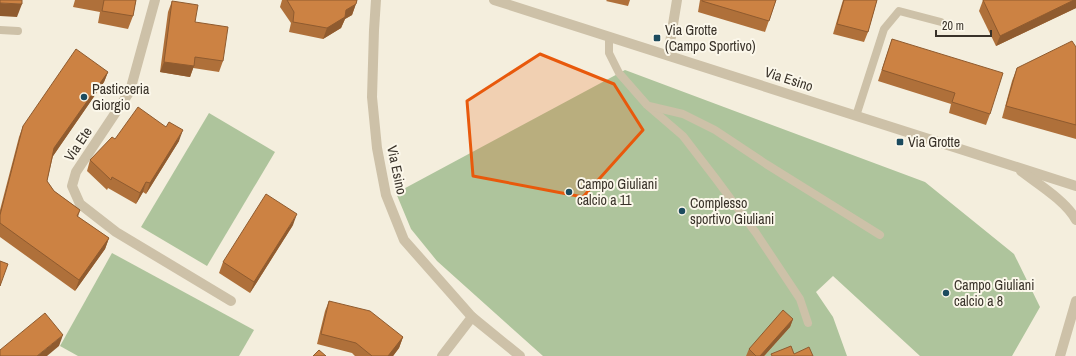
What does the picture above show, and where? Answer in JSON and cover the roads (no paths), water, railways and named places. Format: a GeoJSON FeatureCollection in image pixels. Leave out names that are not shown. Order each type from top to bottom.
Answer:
{"type":"FeatureCollection","features":[{"type":"Feature","properties":{"kind":"street","name":"Via Ete"},"geometry":{"type":"LineString","coordinates":[[155,0],[130,91],[76,172],[72,186],[80,204],[116,232],[231,301]]}},
{"type":"Feature","properties":{"kind":"street","name":"Via Esino"},"geometry":{"type":"LineString","coordinates":[[376,0],[372,97],[377,148],[386,195],[404,240],[472,317],[520,356]]}},
{"type":"Feature","properties":{"kind":"street","name":"Via Esino"},"geometry":{"type":"LineString","coordinates":[[494,0],[1076,186]]}},
{"type":"Feature","properties":{"kind":"street"},"geometry":{"type":"LineString","coordinates":[[668,55],[677,0]]}},
{"type":"Feature","properties":{"kind":"street"},"geometry":{"type":"LineString","coordinates":[[1014,166],[1059,200],[1072,212],[1076,220]]}},
{"type":"Feature","properties":{"kind":"street"},"geometry":{"type":"LineString","coordinates":[[1060,356],[1076,301]]}},
{"type":"Feature","properties":{"kind":"street"},"geometry":{"type":"LineString","coordinates":[[442,356],[472,317]]}},
{"type":"Feature","properties":{"kind":"lane"},"geometry":{"type":"LineString","coordinates":[[856,116],[884,29],[898,11],[940,22]]}},
{"type":"Feature","properties":{"kind":"lane"},"geometry":{"type":"LineString","coordinates":[[0,30],[18,31]]}},
{"type":"Feature","properties":{"kind":"lane"},"geometry":{"type":"LineString","coordinates":[[609,37],[609,53],[619,73],[647,105],[683,136],[756,233],[800,299],[808,323]]}},
{"type":"Feature","properties":{"kind":"lane"},"geometry":{"type":"LineString","coordinates":[[647,105],[683,114],[715,130],[766,164],[880,235]]}},
{"type":"Feature","properties":{"kind":"place","name":"Via Grotte (Campo Sportivo)"},"geometry":{"type":"Point","coordinates":[657,38]}},
{"type":"Feature","properties":{"kind":"place","name":"Pasticceria Giorgio"},"geometry":{"type":"Point","coordinates":[84,97]}},
{"type":"Feature","properties":{"kind":"place","name":"Via Grotte"},"geometry":{"type":"Point","coordinates":[900,142]}},
{"type":"Feature","properties":{"kind":"place","name":"Campo Giuliani calcio a 11"},"geometry":{"type":"Point","coordinates":[569,192]}},
{"type":"Feature","properties":{"kind":"place","name":"Complesso sportivo Giuliani"},"geometry":{"type":"Point","coordinates":[682,211]}},
{"type":"Feature","properties":{"kind":"place","name":"Campo Giuliani calcio a 8"},"geometry":{"type":"Point","coordinates":[946,293]}}]}
